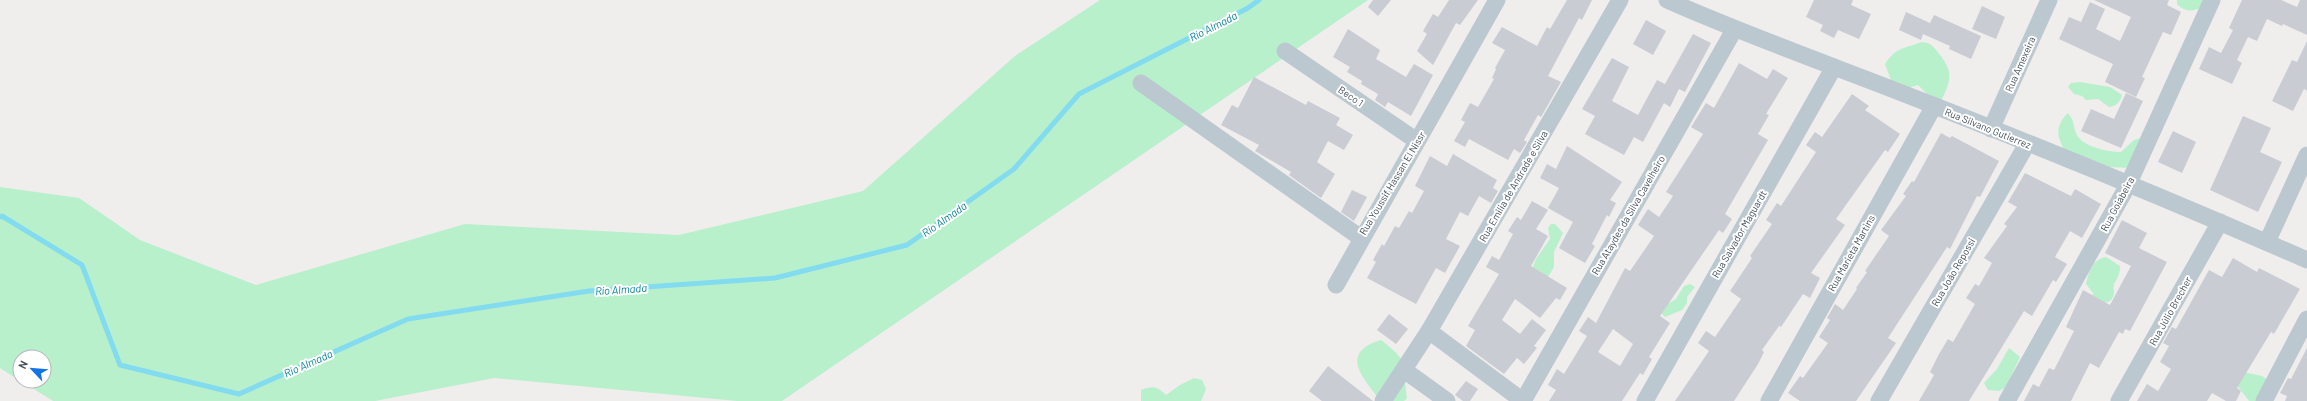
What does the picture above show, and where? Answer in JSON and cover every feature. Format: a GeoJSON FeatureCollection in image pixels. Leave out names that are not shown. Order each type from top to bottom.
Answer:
{"type":"FeatureCollection","features":[{"type":"Feature","properties":{"kind":"street","name":"Rua Youssif Hassan El Nissr"},"geometry":{"type":"LineString","coordinates":[[1141,83],[1361,238],[1497,0]]}},
{"type":"Feature","properties":{"kind":"street","name":"Rua Emilia de Andrade e Silva"},"geometry":{"type":"LineString","coordinates":[[1383,401],[1429,331],[1620,0]]}},
{"type":"Feature","properties":{"kind":"street","name":"Rua Silvano Gutierrez"},"geometry":{"type":"LineString","coordinates":[[1667,0],[1734,30],[1934,106],[2220,222],[2307,260]]}},
{"type":"Feature","properties":{"kind":"street","name":"Rua Amexeira"},"geometry":{"type":"LineString","coordinates":[[1991,129],[2049,0]]}},
{"type":"Feature","properties":{"kind":"street","name":"Rua Goiabeira"},"geometry":{"type":"LineString","coordinates":[[2007,401],[2128,185],[2212,0]]}},
{"type":"Feature","properties":{"kind":"street","name":"Rua Ataydes da Silva Cavelheiro"},"geometry":{"type":"LineString","coordinates":[[1523,401],[1734,30]]}},
{"type":"Feature","properties":{"kind":"street","name":"Beco 1"},"geometry":{"type":"LineString","coordinates":[[1285,51],[1417,141]]}},
{"type":"Feature","properties":{"kind":"street","name":"Rua Salvador Maguardt"},"geometry":{"type":"LineString","coordinates":[[1645,401],[1834,67]]}},
{"type":"Feature","properties":{"kind":"street","name":"Rua Marieta Martins"},"geometry":{"type":"LineString","coordinates":[[1768,401],[1934,106]]}},
{"type":"Feature","properties":{"kind":"street","name":"Rua João Repossi"},"geometry":{"type":"LineString","coordinates":[[1880,401],[2027,144]]}},
{"type":"Feature","properties":{"kind":"street"},"geometry":{"type":"LineString","coordinates":[[2267,242],[2307,155]]}},
{"type":"Feature","properties":{"kind":"street","name":"Rua Júlio Brecher"},"geometry":{"type":"LineString","coordinates":[[2119,401],[2220,222]]}},
{"type":"Feature","properties":{"kind":"street"},"geometry":{"type":"LineString","coordinates":[[1336,284],[1361,238]]}},
{"type":"Feature","properties":{"kind":"street"},"geometry":{"type":"LineString","coordinates":[[2264,401],[2307,319]]}},
{"type":"Feature","properties":{"kind":"street"},"geometry":{"type":"LineString","coordinates":[[1429,331],[1523,401]]}},
{"type":"Feature","properties":{"kind":"street"},"geometry":{"type":"LineString","coordinates":[[1404,370],[1446,401]]}},
{"type":"Feature","properties":{"kind":"green space"},"geometry":{"type":"Polygon","coordinates":[[[1100,0],[1368,0],[782,401],[737,401],[494,378],[375,401],[53,401],[34,389],[52,389],[52,349],[12,349],[12,376],[0,368],[0,187],[79,198],[140,240],[256,285],[465,224],[679,235],[863,191],[1015,56],[1100,0]]]}},
{"type":"Feature","properties":{"kind":"green space"},"geometry":{"type":"Polygon","coordinates":[[[2177,0],[2214,0],[2196,10],[2191,11],[2182,8],[2177,4],[2177,0]]]}},
{"type":"Feature","properties":{"kind":"green space"},"geometry":{"type":"Polygon","coordinates":[[[1922,42],[1934,47],[1946,63],[1949,79],[1942,99],[1934,101],[1918,85],[1908,88],[1892,83],[1885,64],[1893,55],[1905,47],[1922,42]]]}},
{"type":"Feature","properties":{"kind":"green space"},"geometry":{"type":"Polygon","coordinates":[[[2080,82],[2110,87],[2122,95],[2116,105],[2109,107],[2098,99],[2086,100],[2082,96],[2074,94],[2068,87],[2071,83],[2080,82]]]}},
{"type":"Feature","properties":{"kind":"green space"},"geometry":{"type":"Polygon","coordinates":[[[2068,113],[2079,138],[2083,142],[2096,148],[2121,152],[2134,140],[2141,138],[2133,168],[2107,167],[2066,153],[2058,132],[2061,123],[2068,113]]]}},
{"type":"Feature","properties":{"kind":"green space"},"geometry":{"type":"Polygon","coordinates":[[[1551,224],[1555,224],[1563,233],[1554,252],[1554,267],[1548,277],[1531,272],[1536,259],[1550,239],[1548,228],[1551,224]]]}},
{"type":"Feature","properties":{"kind":"green space"},"geometry":{"type":"Polygon","coordinates":[[[2106,257],[2120,266],[2120,271],[2114,285],[2113,297],[2105,303],[2091,302],[2093,293],[2086,284],[2092,266],[2098,260],[2106,257]]]}},
{"type":"Feature","properties":{"kind":"green space"},"geometry":{"type":"Polygon","coordinates":[[[1690,284],[1695,287],[1687,297],[1687,303],[1682,310],[1665,317],[1661,313],[1664,306],[1676,299],[1684,286],[1690,284]]]}},
{"type":"Feature","properties":{"kind":"green space"},"geometry":{"type":"Polygon","coordinates":[[[1381,340],[1397,354],[1404,365],[1407,398],[1404,401],[1381,401],[1362,376],[1358,368],[1357,359],[1360,352],[1368,345],[1381,340]]]}},
{"type":"Feature","properties":{"kind":"green space"},"geometry":{"type":"Polygon","coordinates":[[[2009,348],[2020,357],[2006,387],[1999,391],[1988,390],[1984,383],[1997,369],[2009,348]]]}},
{"type":"Feature","properties":{"kind":"green space"},"geometry":{"type":"Polygon","coordinates":[[[2243,372],[2262,376],[2269,381],[2261,401],[2249,401],[2236,384],[2243,372]]]}},
{"type":"Feature","properties":{"kind":"green space"},"geometry":{"type":"Polygon","coordinates":[[[1194,378],[1202,380],[1206,389],[1201,401],[1141,401],[1141,390],[1152,387],[1160,390],[1166,395],[1180,385],[1194,378]]]}},
{"type":"Feature","properties":{"kind":"building"},"geometry":{"type":"Polygon","coordinates":[[[1373,0],[1391,0],[1378,16],[1368,7],[1373,0]]]}},
{"type":"Feature","properties":{"kind":"building"},"geometry":{"type":"Polygon","coordinates":[[[1449,0],[1478,0],[1460,25],[1456,23],[1433,65],[1417,51],[1427,34],[1423,31],[1433,14],[1438,17],[1449,0]]]}},
{"type":"Feature","properties":{"kind":"building"},"geometry":{"type":"Polygon","coordinates":[[[1567,0],[1592,0],[1582,20],[1579,18],[1548,76],[1561,82],[1541,117],[1538,115],[1524,140],[1527,142],[1520,153],[1514,149],[1508,160],[1469,139],[1465,147],[1454,141],[1465,122],[1461,120],[1470,103],[1478,107],[1494,79],[1492,78],[1496,69],[1495,68],[1505,50],[1492,43],[1502,27],[1537,46],[1547,27],[1550,29],[1567,0]]]}},
{"type":"Feature","properties":{"kind":"building"},"geometry":{"type":"Polygon","coordinates":[[[1814,0],[1853,0],[1851,5],[1871,14],[1859,39],[1838,30],[1834,38],[1820,31],[1823,25],[1806,17],[1814,0]]]}},
{"type":"Feature","properties":{"kind":"building"},"geometry":{"type":"Polygon","coordinates":[[[2094,0],[2169,0],[2167,5],[2181,12],[2171,35],[2163,32],[2142,77],[2145,78],[2136,97],[2105,82],[2113,64],[2059,39],[2069,17],[2081,22],[2090,2],[2105,9],[2096,29],[2120,41],[2131,17],[2094,0]]]}},
{"type":"Feature","properties":{"kind":"building"},"geometry":{"type":"Polygon","coordinates":[[[2242,0],[2281,0],[2297,7],[2300,0],[2307,0],[2307,35],[2283,24],[2282,26],[2267,19],[2257,41],[2248,37],[2237,60],[2242,63],[2232,84],[2199,69],[2209,47],[2221,53],[2233,30],[2229,28],[2242,0]]]}},
{"type":"Feature","properties":{"kind":"building"},"geometry":{"type":"Polygon","coordinates":[[[1982,6],[2005,17],[1996,39],[1972,29],[1982,6]]]}},
{"type":"Feature","properties":{"kind":"building"},"geometry":{"type":"Polygon","coordinates":[[[1906,12],[1930,23],[1934,15],[1981,36],[1971,59],[1949,49],[1950,46],[1923,34],[1921,40],[1899,30],[1906,12]]]}},
{"type":"Feature","properties":{"kind":"building"},"geometry":{"type":"Polygon","coordinates":[[[1646,20],[1666,31],[1653,55],[1633,44],[1646,20]]]}},
{"type":"Feature","properties":{"kind":"building"},"geometry":{"type":"Polygon","coordinates":[[[1348,29],[1380,50],[1376,59],[1406,77],[1414,64],[1433,75],[1411,116],[1388,102],[1385,107],[1375,100],[1378,94],[1361,84],[1362,81],[1347,72],[1350,67],[1333,57],[1348,29]]]}},
{"type":"Feature","properties":{"kind":"building"},"geometry":{"type":"Polygon","coordinates":[[[1693,34],[1711,43],[1685,92],[1679,89],[1670,107],[1664,103],[1643,142],[1634,137],[1624,155],[1585,134],[1595,116],[1582,109],[1612,58],[1629,67],[1612,101],[1638,115],[1657,80],[1665,84],[1693,34]]]}},
{"type":"Feature","properties":{"kind":"building"},"geometry":{"type":"Polygon","coordinates":[[[2307,41],[2307,91],[2304,89],[2293,111],[2272,101],[2292,60],[2297,62],[2307,41]]]}},
{"type":"Feature","properties":{"kind":"building"},"geometry":{"type":"Polygon","coordinates":[[[1739,63],[1767,79],[1773,69],[1788,78],[1766,114],[1769,115],[1758,134],[1768,140],[1725,214],[1732,219],[1723,233],[1719,230],[1660,316],[1670,323],[1649,357],[1652,359],[1643,375],[1640,373],[1622,401],[1549,401],[1556,390],[1548,385],[1557,369],[1564,374],[1587,336],[1579,331],[1588,317],[1596,323],[1625,268],[1630,271],[1654,236],[1638,225],[1648,209],[1659,217],[1673,196],[1666,192],[1703,134],[1691,127],[1706,103],[1714,108],[1739,63]],[[1613,329],[1598,352],[1620,366],[1633,344],[1613,329]]]}},
{"type":"Feature","properties":{"kind":"building"},"geometry":{"type":"Polygon","coordinates":[[[1254,77],[1306,105],[1308,101],[1340,118],[1336,125],[1353,135],[1344,150],[1328,141],[1317,162],[1335,174],[1321,198],[1289,175],[1291,172],[1255,151],[1259,145],[1221,125],[1232,105],[1238,108],[1254,77]]]}},
{"type":"Feature","properties":{"kind":"building"},"geometry":{"type":"Polygon","coordinates":[[[2126,93],[2143,101],[2121,148],[2081,131],[2091,109],[2114,119],[2126,93]]]}},
{"type":"Feature","properties":{"kind":"building"},"geometry":{"type":"Polygon","coordinates":[[[1852,94],[1869,106],[1865,110],[1900,134],[1888,152],[1885,150],[1836,219],[1845,225],[1811,273],[1820,278],[1810,298],[1803,294],[1781,327],[1779,326],[1762,350],[1764,352],[1758,364],[1734,401],[1675,401],[1709,351],[1698,343],[1706,331],[1715,337],[1741,299],[1730,291],[1752,258],[1750,256],[1772,224],[1766,220],[1777,203],[1781,206],[1816,152],[1806,145],[1815,132],[1822,137],[1852,94]]]}},
{"type":"Feature","properties":{"kind":"building"},"geometry":{"type":"Polygon","coordinates":[[[2243,116],[2271,128],[2260,152],[2282,162],[2258,212],[2210,190],[2243,116]]]}},
{"type":"Feature","properties":{"kind":"building"},"geometry":{"type":"Polygon","coordinates":[[[2173,131],[2196,142],[2182,173],[2158,162],[2173,131]]]}},
{"type":"Feature","properties":{"kind":"building"},"geometry":{"type":"Polygon","coordinates":[[[1941,133],[1950,138],[1952,136],[1999,161],[1980,197],[1977,196],[1950,249],[1947,247],[1888,338],[1896,343],[1856,401],[1800,401],[1788,393],[1800,376],[1803,378],[1828,343],[1819,337],[1830,320],[1827,318],[1835,304],[1843,310],[1857,289],[1856,288],[1867,272],[1865,271],[1889,236],[1881,230],[1906,196],[1903,194],[1912,181],[1914,182],[1941,133]]]}},
{"type":"Feature","properties":{"kind":"building"},"geometry":{"type":"Polygon","coordinates":[[[1567,146],[1622,182],[1610,200],[1616,203],[1609,217],[1607,215],[1592,244],[1595,246],[1585,263],[1559,248],[1573,222],[1548,208],[1559,188],[1540,178],[1547,164],[1556,169],[1567,146]]]}},
{"type":"Feature","properties":{"kind":"building"},"geometry":{"type":"Polygon","coordinates":[[[1453,154],[1497,180],[1493,188],[1498,191],[1491,203],[1479,196],[1468,216],[1460,212],[1446,239],[1460,246],[1445,273],[1436,268],[1416,304],[1367,278],[1376,262],[1373,260],[1382,244],[1384,246],[1395,226],[1399,228],[1409,211],[1412,213],[1424,191],[1415,186],[1430,156],[1447,166],[1453,154]]]}},
{"type":"Feature","properties":{"kind":"building"},"geometry":{"type":"Polygon","coordinates":[[[2025,173],[2071,196],[2075,189],[2101,204],[2082,238],[2070,231],[2055,257],[2067,264],[2056,282],[2053,280],[2032,316],[2024,311],[1969,401],[1919,401],[1934,375],[1930,372],[1939,354],[1948,339],[1953,342],[1975,304],[1966,298],[1975,284],[1979,286],[1992,263],[1984,258],[2007,226],[2004,224],[2017,207],[2008,202],[2025,173]]]}},
{"type":"Feature","properties":{"kind":"building"},"geometry":{"type":"Polygon","coordinates":[[[1352,190],[1367,197],[1354,221],[1341,212],[1352,190]]]}},
{"type":"Feature","properties":{"kind":"building"},"geometry":{"type":"Polygon","coordinates":[[[1532,201],[1548,210],[1536,229],[1548,236],[1531,266],[1567,288],[1560,300],[1556,298],[1540,318],[1515,299],[1502,320],[1520,334],[1532,319],[1546,330],[1534,346],[1537,348],[1524,364],[1517,358],[1504,374],[1466,346],[1475,330],[1468,326],[1499,274],[1486,267],[1492,256],[1499,260],[1513,234],[1508,231],[1517,217],[1521,220],[1532,201]]]}},
{"type":"Feature","properties":{"kind":"building"},"geometry":{"type":"Polygon","coordinates":[[[2122,220],[2147,233],[2139,248],[2167,262],[2130,331],[2125,329],[2123,334],[2119,332],[2099,368],[2090,363],[2071,401],[2024,401],[2033,384],[2039,387],[2049,368],[2054,370],[2074,331],[2066,327],[2083,290],[2110,305],[2131,266],[2105,253],[2122,220]]]}},
{"type":"Feature","properties":{"kind":"building"},"geometry":{"type":"Polygon","coordinates":[[[2233,258],[2257,272],[2259,268],[2300,289],[2274,334],[2271,332],[2237,388],[2241,391],[2236,401],[2226,401],[2212,393],[2207,401],[2137,401],[2147,384],[2158,391],[2171,369],[2160,362],[2169,346],[2163,343],[2172,327],[2176,329],[2209,270],[2222,277],[2233,258]]]}},
{"type":"Feature","properties":{"kind":"building"},"geometry":{"type":"Polygon","coordinates":[[[1389,314],[1408,329],[1396,344],[1377,330],[1389,314]]]}},
{"type":"Feature","properties":{"kind":"building"},"geometry":{"type":"Polygon","coordinates":[[[2307,348],[2307,401],[2285,401],[2287,396],[2280,393],[2288,378],[2291,379],[2307,348]]]}},
{"type":"Feature","properties":{"kind":"building"},"geometry":{"type":"Polygon","coordinates":[[[1328,366],[1373,401],[1322,401],[1309,391],[1328,366]]]}},
{"type":"Feature","properties":{"kind":"building"},"geometry":{"type":"Polygon","coordinates":[[[1466,381],[1478,389],[1470,401],[1463,401],[1455,395],[1466,381]]]}},
{"type":"Feature","properties":{"kind":"waterway","name":"Río Almada"},"geometry":{"type":"LineString","coordinates":[[0,217],[2,216],[82,265],[120,365],[239,394],[408,319],[589,291],[775,278],[907,245],[1014,169],[1079,94],[1248,8],[1259,0]]}}]}
